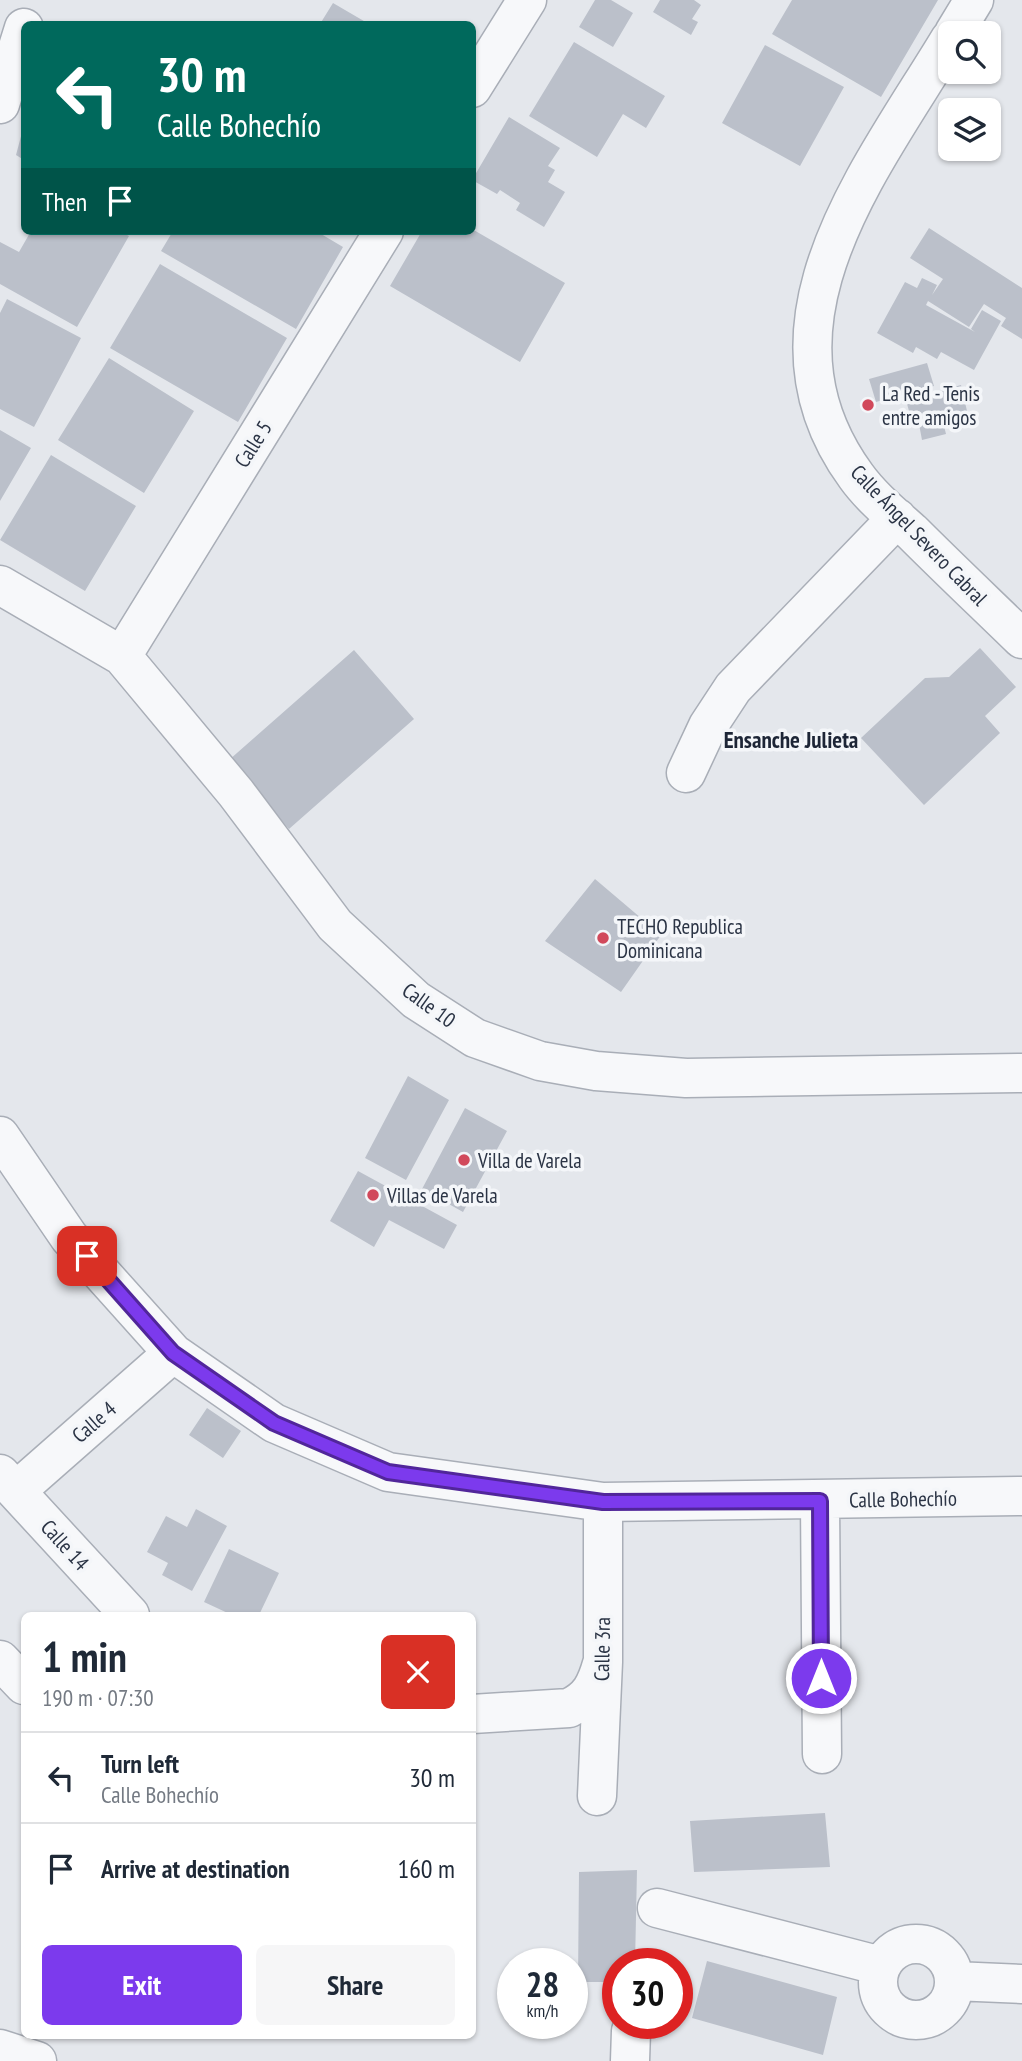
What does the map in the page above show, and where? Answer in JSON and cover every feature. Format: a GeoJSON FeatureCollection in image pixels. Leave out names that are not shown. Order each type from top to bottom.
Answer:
{"type":"FeatureCollection","features":[{"type":"Feature","properties":{"kind":"street"},"geometry":{"type":"LineString","coordinates":[[27,21],[34,0]]}},
{"type":"Feature","properties":{"kind":"street"},"geometry":{"type":"LineString","coordinates":[[476,82],[527,0]]}},
{"type":"Feature","properties":{"kind":"street"},"geometry":{"type":"LineString","coordinates":[[961,21],[974,0]]}},
{"type":"Feature","properties":{"kind":"street"},"geometry":{"type":"LineString","coordinates":[[0,104],[21,38]]}},
{"type":"Feature","properties":{"kind":"street","name":"Calle Ángel Severo Cabral"},"geometry":{"type":"LineString","coordinates":[[938,59],[855,197],[830,247],[819,291],[812,349],[813,389],[829,433],[857,477],[1022,639]]}},
{"type":"Feature","properties":{"kind":"street","name":"Calle 5"},"geometry":{"type":"LineString","coordinates":[[122,656],[382,235]]}},
{"type":"Feature","properties":{"kind":"street"},"geometry":{"type":"LineString","coordinates":[[686,773],[708,726],[733,688],[897,518]]}},
{"type":"Feature","properties":{"kind":"street","name":"Calle 10"},"geometry":{"type":"LineString","coordinates":[[0,585],[122,656],[236,793],[335,925],[416,1000],[475,1038],[540,1060],[584,1069],[686,1078],[1022,1073]]}},
{"type":"Feature","properties":{"kind":"street","name":"Calle Bohechío"},"geometry":{"type":"LineString","coordinates":[[0,1136],[69,1237],[173,1353],[274,1423],[388,1472],[603,1502],[820,1501],[1022,1496]]}},
{"type":"Feature","properties":{"kind":"street","name":"Calle 4"},"geometry":{"type":"LineString","coordinates":[[8,1482],[173,1353]]}},
{"type":"Feature","properties":{"kind":"street","name":"Calle 14"},"geometry":{"type":"LineString","coordinates":[[8,1482],[128,1612]]}},
{"type":"Feature","properties":{"kind":"street"},"geometry":{"type":"LineString","coordinates":[[820,1501],[822,1754]]}},
{"type":"Feature","properties":{"kind":"street","name":"Calle 3ra"},"geometry":{"type":"LineString","coordinates":[[597,1796],[603,1662],[603,1502]]}},
{"type":"Feature","properties":{"kind":"street"},"geometry":{"type":"LineString","coordinates":[[0,1660],[21,1682]]}},
{"type":"Feature","properties":{"kind":"street"},"geometry":{"type":"LineString","coordinates":[[476,1714],[569,1708],[583,1701],[595,1687],[603,1662]]}},
{"type":"Feature","properties":{"kind":"street"},"geometry":{"type":"LineString","coordinates":[[657,1908],[881,1966]]}},
{"type":"Feature","properties":{"kind":"street"},"geometry":{"type":"LineString","coordinates":[[923,1944],[945,1957],[954,1981],[952,1993],[938,2013],[914,2020],[891,2011],[883,2002],[877,1979],[881,1966],[898,1947],[923,1944]]}},
{"type":"Feature","properties":{"kind":"street"},"geometry":{"type":"LineString","coordinates":[[954,1981],[1022,1984]]}},
{"type":"Feature","properties":{"kind":"street"},"geometry":{"type":"LineString","coordinates":[[0,2049],[37,2061]]}},
{"type":"Feature","properties":{"kind":"building"},"geometry":{"type":"Polygon","coordinates":[[[595,0],[611,0],[633,13],[613,47],[579,27],[595,0]]]}},
{"type":"Feature","properties":{"kind":"building"},"geometry":{"type":"Polygon","coordinates":[[[660,0],[694,0],[701,5],[692,19],[698,22],[691,35],[653,12],[660,0]]]}},
{"type":"Feature","properties":{"kind":"building"},"geometry":{"type":"Polygon","coordinates":[[[792,0],[938,0],[881,97],[772,34],[792,0]]]}},
{"type":"Feature","properties":{"kind":"building"},"geometry":{"type":"Polygon","coordinates":[[[333,3],[364,21],[322,21],[333,3]]]}},
{"type":"Feature","properties":{"kind":"building"},"geometry":{"type":"Polygon","coordinates":[[[574,42],[665,96],[646,128],[623,114],[597,157],[529,116],[574,42]]]}},
{"type":"Feature","properties":{"kind":"building"},"geometry":{"type":"Polygon","coordinates":[[[765,45],[844,87],[800,166],[722,123],[765,45]]]}},
{"type":"Feature","properties":{"kind":"building"},"geometry":{"type":"Polygon","coordinates":[[[509,117],[560,148],[548,166],[555,170],[548,182],[565,192],[544,227],[516,210],[520,203],[500,190],[497,194],[476,182],[476,173],[509,117]]]}},
{"type":"Feature","properties":{"kind":"building"},"geometry":{"type":"Polygon","coordinates":[[[21,136],[21,158],[16,155],[21,136]]]}},
{"type":"Feature","properties":{"kind":"building"},"geometry":{"type":"Polygon","coordinates":[[[929,228],[1022,288],[1022,339],[1001,326],[1006,318],[984,304],[969,327],[928,301],[926,305],[975,332],[971,329],[982,310],[1001,321],[974,370],[941,352],[937,359],[916,347],[913,353],[877,333],[905,282],[917,288],[922,278],[937,285],[932,295],[943,279],[910,258],[929,228]]]}},
{"type":"Feature","properties":{"kind":"building"},"geometry":{"type":"Polygon","coordinates":[[[476,231],[565,283],[520,362],[390,286],[420,235],[476,235],[476,231]]]}},
{"type":"Feature","properties":{"kind":"building"},"geometry":{"type":"Polygon","coordinates":[[[29,235],[129,236],[77,327],[0,284],[0,242],[19,252],[29,235]]]}},
{"type":"Feature","properties":{"kind":"building"},"geometry":{"type":"Polygon","coordinates":[[[171,235],[323,235],[343,247],[296,329],[161,251],[171,235]]]}},
{"type":"Feature","properties":{"kind":"building"},"geometry":{"type":"Polygon","coordinates":[[[160,264],[287,338],[238,422],[110,348],[160,264]]]}},
{"type":"Feature","properties":{"kind":"building"},"geometry":{"type":"Polygon","coordinates":[[[7,299],[81,338],[34,427],[0,409],[0,313],[7,299]]]}},
{"type":"Feature","properties":{"kind":"building"},"geometry":{"type":"Polygon","coordinates":[[[109,358],[194,411],[144,493],[58,440],[109,358]]]}},
{"type":"Feature","properties":{"kind":"building"},"geometry":{"type":"Polygon","coordinates":[[[927,363],[934,386],[876,402],[869,379],[927,363]]]}},
{"type":"Feature","properties":{"kind":"building"},"geometry":{"type":"Polygon","coordinates":[[[961,385],[967,411],[942,418],[946,434],[922,440],[919,424],[913,426],[906,400],[961,385]]]}},
{"type":"Feature","properties":{"kind":"building"},"geometry":{"type":"Polygon","coordinates":[[[0,430],[31,448],[0,501],[0,430]]]}},
{"type":"Feature","properties":{"kind":"building"},"geometry":{"type":"Polygon","coordinates":[[[51,455],[136,506],[85,591],[0,540],[51,455]]]}},
{"type":"Feature","properties":{"kind":"building"},"geometry":{"type":"Polygon","coordinates":[[[980,648],[1016,687],[985,716],[1000,733],[924,805],[861,738],[925,678],[949,677],[980,648]]]}},
{"type":"Feature","properties":{"kind":"building"},"geometry":{"type":"Polygon","coordinates":[[[354,650],[414,719],[289,829],[229,760],[354,650]]]}},
{"type":"Feature","properties":{"kind":"building","name":"TECHO Republica Dominicana"},"geometry":{"type":"Polygon","coordinates":[[[595,879],[661,935],[621,992],[545,941],[595,879]]]}},
{"type":"Feature","properties":{"kind":"building","name":"Villas de Varela"},"geometry":{"type":"Polygon","coordinates":[[[408,1076],[449,1100],[406,1180],[365,1158],[408,1076]]]}},
{"type":"Feature","properties":{"kind":"building","name":"Villa de Varela"},"geometry":{"type":"Polygon","coordinates":[[[465,1108],[507,1131],[463,1212],[422,1189],[465,1108]]]}},
{"type":"Feature","properties":{"kind":"building","name":"Villas de Varela"},"geometry":{"type":"Polygon","coordinates":[[[358,1171],[457,1225],[444,1249],[389,1220],[374,1247],[330,1221],[358,1171]]]}},
{"type":"Feature","properties":{"kind":"building"},"geometry":{"type":"Polygon","coordinates":[[[207,1408],[241,1431],[223,1458],[189,1435],[207,1408]]]}},
{"type":"Feature","properties":{"kind":"building"},"geometry":{"type":"Polygon","coordinates":[[[196,1509],[227,1526],[192,1591],[162,1575],[168,1563],[147,1552],[166,1516],[187,1527],[196,1509]]]}},
{"type":"Feature","properties":{"kind":"building"},"geometry":{"type":"Polygon","coordinates":[[[229,1549],[279,1573],[260,1612],[226,1612],[204,1602],[229,1549]]]}},
{"type":"Feature","properties":{"kind":"building"},"geometry":{"type":"Polygon","coordinates":[[[825,1813],[830,1867],[694,1872],[690,1821],[825,1813]]]}},
{"type":"Feature","properties":{"kind":"building"},"geometry":{"type":"Polygon","coordinates":[[[637,1870],[635,1948],[602,1948],[602,1982],[588,1982],[588,1948],[578,1948],[579,1872],[637,1870]]]}},
{"type":"Feature","properties":{"kind":"building"},"geometry":{"type":"Polygon","coordinates":[[[707,1961],[837,1997],[823,2055],[693,2018],[707,1961]]]}},
{"type":"Feature","properties":{"kind":"place","name":"La Red - Tenis entre amigos"},"geometry":{"type":"Point","coordinates":[868,405]}},
{"type":"Feature","properties":{"kind":"place","name":"TECHO Republica Dominicana"},"geometry":{"type":"Point","coordinates":[603,938]}},
{"type":"Feature","properties":{"kind":"place","name":"Villa de Varela"},"geometry":{"type":"Point","coordinates":[464,1160]}},
{"type":"Feature","properties":{"kind":"place","name":"Villas de Varela"},"geometry":{"type":"Point","coordinates":[373,1195]}},
{"type":"Feature","properties":{"kind":"district","name":"Ensanche Julieta"},"geometry":{"type":"Point","coordinates":[791,739]}},
{"type":"Feature","properties":{"kind":"route"},"geometry":{"type":"LineString","coordinates":[[87,1256],[173,1353],[274,1423],[388,1472],[603,1502],[820,1501],[821,1678]]}}]}
